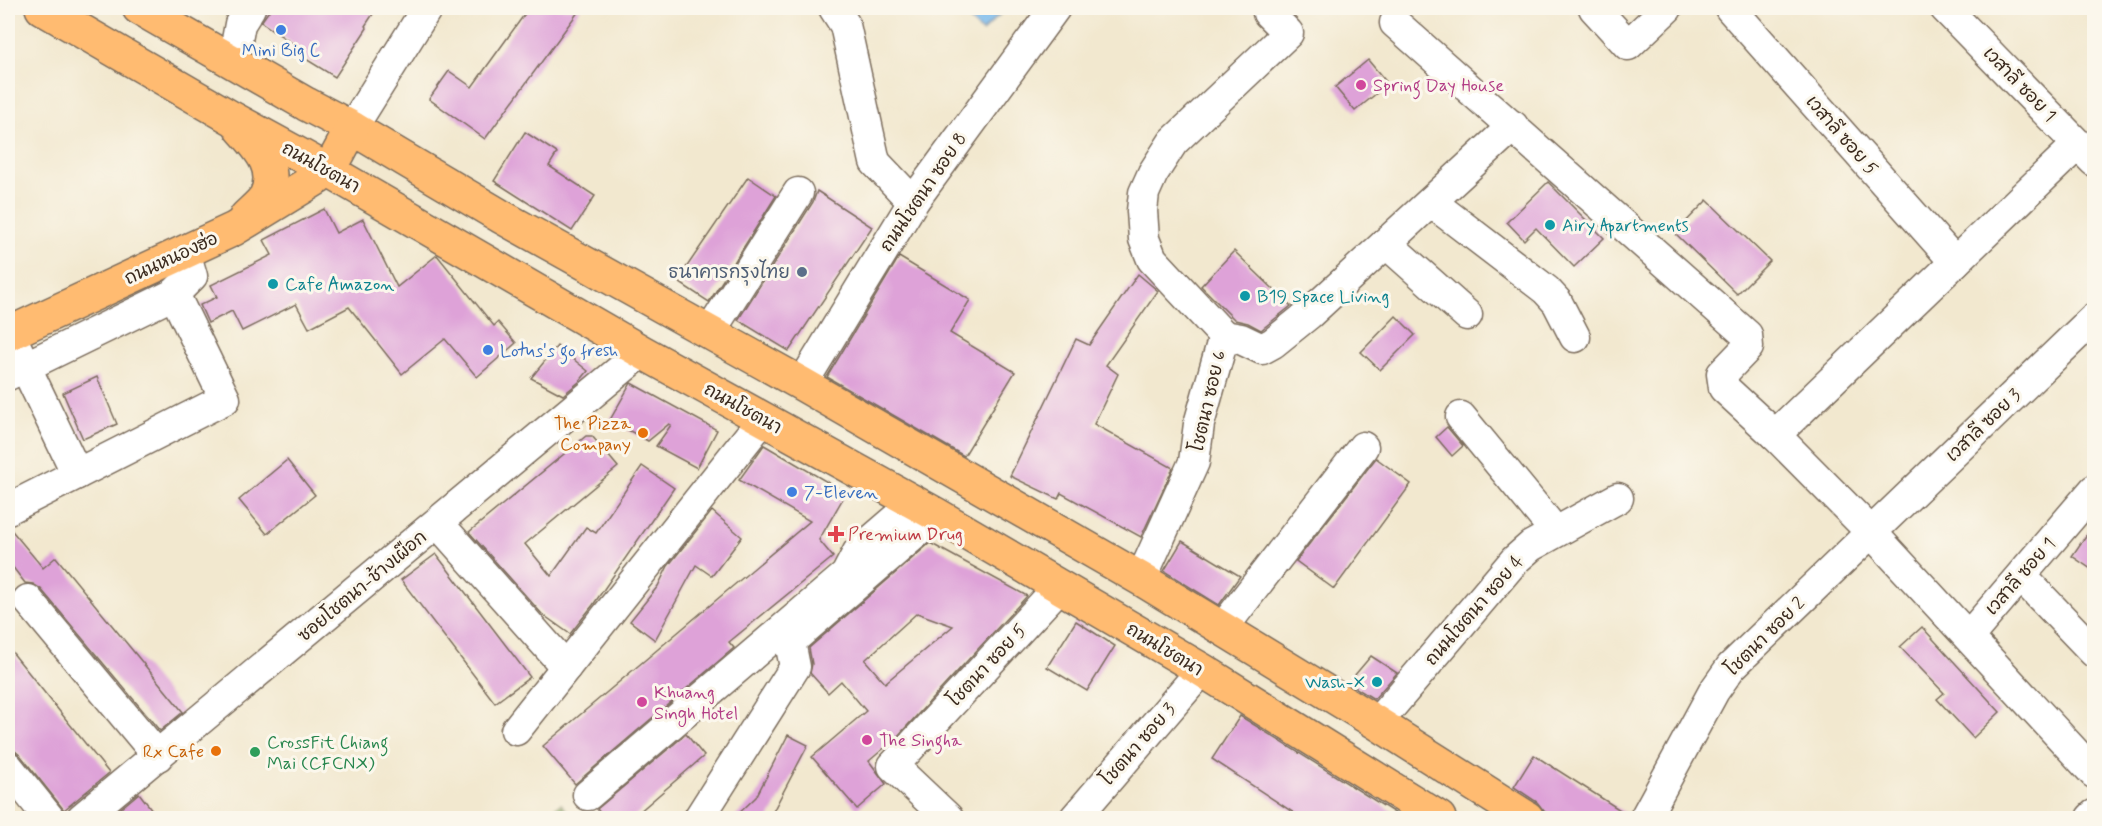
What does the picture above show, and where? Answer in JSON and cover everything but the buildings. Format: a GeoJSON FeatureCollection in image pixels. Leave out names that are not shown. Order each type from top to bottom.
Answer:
{"type":"FeatureCollection","features":[{"type":"Feature","properties":{"kind":"main road","name":"ถนนโชตนา"},"geometry":{"type":"LineString","coordinates":[[42,8],[642,352],[926,509],[1202,670],[1439,819]]}},
{"type":"Feature","properties":{"kind":"main road"},"geometry":{"type":"LineString","coordinates":[[156,11],[233,62],[1141,579],[1377,723],[1527,819]]}},
{"type":"Feature","properties":{"kind":"main road"},"geometry":{"type":"LineString","coordinates":[[230,117],[261,150],[271,174],[266,197],[234,229]]}},
{"type":"Feature","properties":{"kind":"main road"},"geometry":{"type":"LineString","coordinates":[[329,171],[352,128]]}},
{"type":"Feature","properties":{"kind":"main road","name":"ถนนหนองฮ่อ"},"geometry":{"type":"LineString","coordinates":[[9,333],[234,229],[329,171]]}},
{"type":"Feature","properties":{"kind":"street"},"geometry":{"type":"LineString","coordinates":[[352,128],[427,8]]}},
{"type":"Feature","properties":{"kind":"street"},"geometry":{"type":"LineString","coordinates":[[834,8],[845,25],[875,162],[913,202]]}},
{"type":"Feature","properties":{"kind":"street","name":"ถนนโชตนา ซอย 8"},"geometry":{"type":"LineString","coordinates":[[802,384],[913,202],[1055,8]]}},
{"type":"Feature","properties":{"kind":"street"},"geometry":{"type":"LineString","coordinates":[[1594,8],[1628,45],[1667,8]]}},
{"type":"Feature","properties":{"kind":"street","name":"เวสาลี ซอย 5"},"geometry":{"type":"LineString","coordinates":[[1730,8],[1955,262]]}},
{"type":"Feature","properties":{"kind":"street","name":"เวสาลี ซอย 1"},"geometry":{"type":"LineString","coordinates":[[1945,8],[2086,152]]}},
{"type":"Feature","properties":{"kind":"street"},"geometry":{"type":"LineString","coordinates":[[233,62],[240,24],[238,11]]}},
{"type":"Feature","properties":{"kind":"street"},"geometry":{"type":"LineString","coordinates":[[1224,336],[1152,259],[1144,239],[1142,212],[1144,193],[1153,173],[1173,141],[1288,33],[1268,13]]}},
{"type":"Feature","properties":{"kind":"street"},"geometry":{"type":"LineString","coordinates":[[1395,23],[1747,335],[1748,346],[1722,374],[1724,388],[1775,435],[1871,531],[2094,773]]}},
{"type":"Feature","properties":{"kind":"street","name":"โชตนา ซอย 6"},"geometry":{"type":"LineString","coordinates":[[1141,579],[1194,462],[1199,424],[1224,336],[1241,339],[1262,349],[1273,344],[1309,314],[1513,126]]}},
{"type":"Feature","properties":{"kind":"street"},"geometry":{"type":"LineString","coordinates":[[1775,435],[1955,262],[2086,152]]}},
{"type":"Feature","properties":{"kind":"street"},"geometry":{"type":"LineString","coordinates":[[710,332],[798,193]]}},
{"type":"Feature","properties":{"kind":"street"},"geometry":{"type":"LineString","coordinates":[[1431,202],[1546,290],[1557,302],[1575,337]]}},
{"type":"Feature","properties":{"kind":"street"},"geometry":{"type":"LineString","coordinates":[[1386,243],[1467,315]]}},
{"type":"Feature","properties":{"kind":"street"},"geometry":{"type":"LineString","coordinates":[[16,371],[174,294],[192,276],[185,252]]}},
{"type":"Feature","properties":{"kind":"street"},"geometry":{"type":"LineString","coordinates":[[8,510],[225,399],[174,294]]}},
{"type":"Feature","properties":{"kind":"street","name":"เวสาลี ซอย 3"},"geometry":{"type":"LineString","coordinates":[[1871,531],[2094,318]]}},
{"type":"Feature","properties":{"kind":"street"},"geometry":{"type":"LineString","coordinates":[[9,333],[16,371],[77,474]]}},
{"type":"Feature","properties":{"kind":"street","name":"ซอยโชตนา-ช้างเผือก"},"geometry":{"type":"LineString","coordinates":[[82,819],[642,352]]}},
{"type":"Feature","properties":{"kind":"street"},"geometry":{"type":"LineString","coordinates":[[1461,417],[1555,531]]}},
{"type":"Feature","properties":{"kind":"street"},"geometry":{"type":"LineString","coordinates":[[516,730],[763,419]]}},
{"type":"Feature","properties":{"kind":"street"},"geometry":{"type":"LineString","coordinates":[[1222,628],[1363,447]]}},
{"type":"Feature","properties":{"kind":"street","name":"เวสาลี ซอย 1"},"geometry":{"type":"LineString","coordinates":[[1969,636],[2094,490]]}},
{"type":"Feature","properties":{"kind":"street","name":"ถนนโชตนา ซอย 4"},"geometry":{"type":"LineString","coordinates":[[1377,723],[1515,560],[1531,546],[1555,531],[1618,498]]}},
{"type":"Feature","properties":{"kind":"street"},"geometry":{"type":"LineString","coordinates":[[699,819],[795,667],[790,642],[926,509]]}},
{"type":"Feature","properties":{"kind":"street"},"geometry":{"type":"LineString","coordinates":[[588,795],[846,575],[858,552],[926,509]]}},
{"type":"Feature","properties":{"kind":"street"},"geometry":{"type":"LineString","coordinates":[[438,523],[566,667]]}},
{"type":"Feature","properties":{"kind":"street","name":"โชตนา ซอย 2"},"geometry":{"type":"LineString","coordinates":[[1645,819],[1714,691],[1731,667],[1871,531]]}},
{"type":"Feature","properties":{"kind":"street"},"geometry":{"type":"LineString","coordinates":[[2021,576],[2094,652]]}},
{"type":"Feature","properties":{"kind":"street","name":"โชตนา ซอย 5"},"geometry":{"type":"LineString","coordinates":[[948,819],[893,766],[1059,587]]}},
{"type":"Feature","properties":{"kind":"street"},"geometry":{"type":"LineString","coordinates":[[28,600],[158,756]]}},
{"type":"Feature","properties":{"kind":"street","name":"โชตนา ซอย 3"},"geometry":{"type":"LineString","coordinates":[[1075,819],[1202,670]]}},
{"type":"Feature","properties":{"kind":"street"},"geometry":{"type":"LineString","coordinates":[[8,767],[49,819]]}},
{"type":"Feature","properties":{"kind":"street"},"geometry":{"type":"LineString","coordinates":[[2091,819],[2094,815]]}},
{"type":"Feature","properties":{"kind":"green space"},"geometry":{"type":"Polygon","coordinates":[[[561,804],[573,818],[540,818],[561,804]]]}},
{"type":"Feature","properties":{"kind":"water"},"geometry":{"type":"Polygon","coordinates":[[[957,8],[1006,8],[982,32],[957,8]]]}},
{"type":"Feature","properties":{"kind":"place","name":"Mini Big C"},"geometry":{"type":"Point","coordinates":[281,30]}},
{"type":"Feature","properties":{"kind":"place","name":"Spring Day House"},"geometry":{"type":"Point","coordinates":[1361,85]}},
{"type":"Feature","properties":{"kind":"place","name":"Airy Apartments"},"geometry":{"type":"Point","coordinates":[1550,225]}},
{"type":"Feature","properties":{"kind":"place","name":"ธนาคารกรุงไทย"},"geometry":{"type":"Point","coordinates":[802,272]}},
{"type":"Feature","properties":{"kind":"place","name":"Cafe Amazon"},"geometry":{"type":"Point","coordinates":[273,284]}},
{"type":"Feature","properties":{"kind":"place","name":"B19 Space Living"},"geometry":{"type":"Point","coordinates":[1245,296]}},
{"type":"Feature","properties":{"kind":"place","name":"Lotus's go fresh"},"geometry":{"type":"Point","coordinates":[488,350]}},
{"type":"Feature","properties":{"kind":"place","name":"The Pizza Company"},"geometry":{"type":"Point","coordinates":[643,433]}},
{"type":"Feature","properties":{"kind":"place","name":"7-Eleven"},"geometry":{"type":"Point","coordinates":[792,492]}},
{"type":"Feature","properties":{"kind":"place","name":"Premium Drug"},"geometry":{"type":"Point","coordinates":[836,534]}},
{"type":"Feature","properties":{"kind":"place","name":"Wash-X"},"geometry":{"type":"Point","coordinates":[1377,682]}},
{"type":"Feature","properties":{"kind":"place","name":"Khuang Singh Hotel"},"geometry":{"type":"Point","coordinates":[642,702]}},
{"type":"Feature","properties":{"kind":"place","name":"The Singha"},"geometry":{"type":"Point","coordinates":[867,740]}},
{"type":"Feature","properties":{"kind":"place","name":"Rx Cafe"},"geometry":{"type":"Point","coordinates":[216,751]}},
{"type":"Feature","properties":{"kind":"place","name":"CrossFit Chiang Mai (CFCNX)"},"geometry":{"type":"Point","coordinates":[255,752]}}]}
